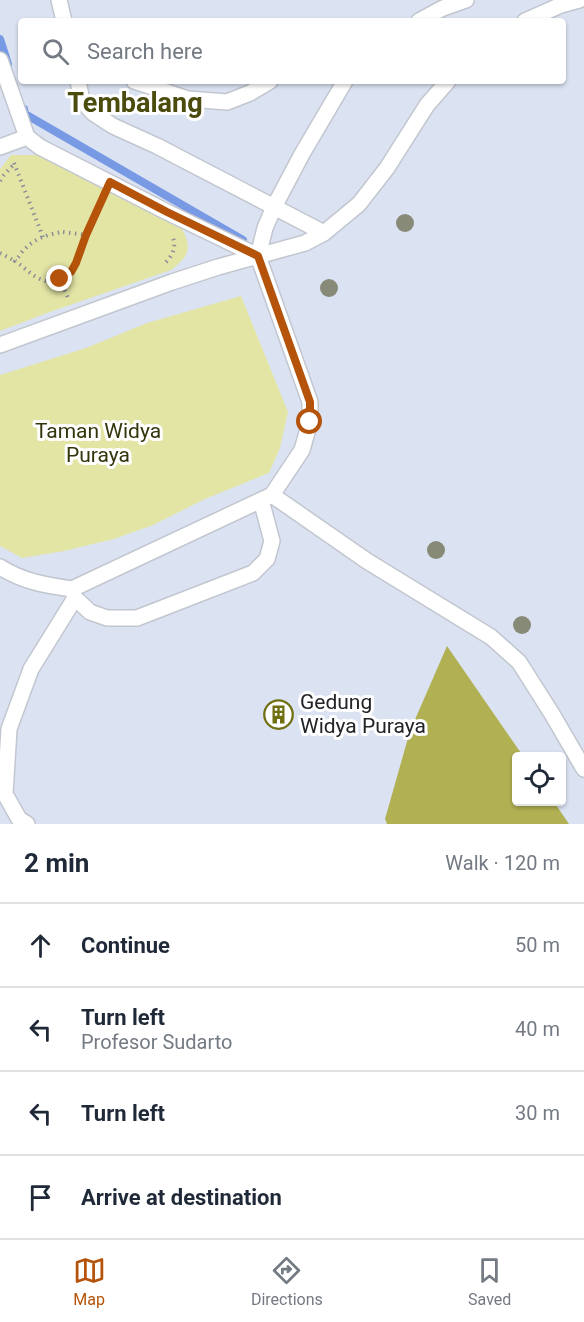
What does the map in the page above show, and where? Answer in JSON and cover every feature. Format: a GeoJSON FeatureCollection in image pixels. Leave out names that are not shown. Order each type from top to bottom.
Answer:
{"type":"FeatureCollection","features":[{"type":"Feature","properties":{"kind":"lane"},"geometry":{"type":"LineString","coordinates":[[59,0],[63,18]]}},
{"type":"Feature","properties":{"kind":"lane"},"geometry":{"type":"LineString","coordinates":[[425,18],[443,8],[466,0]]}},
{"type":"Feature","properties":{"kind":"lane"},"geometry":{"type":"LineString","coordinates":[[532,18],[579,0]]}},
{"type":"Feature","properties":{"kind":"lane"},"geometry":{"type":"LineString","coordinates":[[0,60],[27,137],[40,147],[258,256]]}},
{"type":"Feature","properties":{"kind":"lane"},"geometry":{"type":"LineString","coordinates":[[79,84],[82,100],[93,113],[113,126],[157,146],[324,233]]}},
{"type":"Feature","properties":{"kind":"lane"},"geometry":{"type":"LineString","coordinates":[[143,84],[188,99],[227,102],[265,84]]}},
{"type":"Feature","properties":{"kind":"lane"},"geometry":{"type":"LineString","coordinates":[[27,824],[19,819],[5,794],[9,729],[31,669],[74,593],[266,497],[302,450],[310,422],[310,402],[258,256],[265,228],[274,207],[343,84]]}},
{"type":"Feature","properties":{"kind":"lane"},"geometry":{"type":"LineString","coordinates":[[0,345],[172,282],[305,243],[324,233],[359,204],[387,168],[427,105],[445,84]]}},
{"type":"Feature","properties":{"kind":"lane"},"geometry":{"type":"LineString","coordinates":[[0,147],[27,137]]}},
{"type":"Feature","properties":{"kind":"lane"},"geometry":{"type":"LineString","coordinates":[[0,567],[26,581],[74,593],[90,612],[107,618],[137,618],[253,573],[267,559],[272,541],[266,497]]}},
{"type":"Feature","properties":{"kind":"lane"},"geometry":{"type":"LineString","coordinates":[[266,497],[491,637],[519,662],[584,769]]}},
{"type":"Feature","properties":{"kind":"path"},"geometry":{"type":"LineString","coordinates":[[0,181],[14,163],[22,162]]}},
{"type":"Feature","properties":{"kind":"path"},"geometry":{"type":"LineString","coordinates":[[14,163],[43,237]]}},
{"type":"Feature","properties":{"kind":"path"},"geometry":{"type":"LineString","coordinates":[[0,253],[42,280],[54,281],[64,277],[71,272],[76,263],[110,182]]}},
{"type":"Feature","properties":{"kind":"path"},"geometry":{"type":"LineString","coordinates":[[164,264],[171,257],[174,248],[174,239],[168,229]]}},
{"type":"Feature","properties":{"kind":"path"},"geometry":{"type":"LineString","coordinates":[[15,261],[35,240],[43,237],[63,232],[86,235]]}},
{"type":"Feature","properties":{"kind":"path"},"geometry":{"type":"LineString","coordinates":[[58,301],[78,294]]}},
{"type":"Feature","properties":{"kind":"shaded area"},"geometry":{"type":"Polygon","coordinates":[[[0,0],[584,0],[584,824],[0,824],[0,0]]]}},
{"type":"Feature","properties":{"kind":"shaded area"},"geometry":{"type":"Polygon","coordinates":[[[447,646],[520,752],[512,752],[512,806],[557,806],[569,824],[387,824],[385,819],[410,731],[447,646]]]}},
{"type":"Feature","properties":{"kind":"green space"},"geometry":{"type":"Polygon","coordinates":[[[11,155],[41,155],[182,229],[188,247],[185,257],[171,270],[0,331],[0,169],[11,155]]]}},
{"type":"Feature","properties":{"kind":"green space","name":"Taman Widya Puraya"},"geometry":{"type":"Polygon","coordinates":[[[241,296],[288,412],[280,448],[269,473],[205,499],[153,525],[114,539],[22,558],[0,546],[0,375],[86,348],[147,323],[241,296]]]}},
{"type":"Feature","properties":{"kind":"waterway"},"geometry":{"type":"LineString","coordinates":[[0,39],[8,64]]}},
{"type":"Feature","properties":{"kind":"waterway"},"geometry":{"type":"LineString","coordinates":[[24,109],[25,114],[243,240]]}},
{"type":"Feature","properties":{"kind":"place","name":"Gedung Widya Puraya"},"geometry":{"type":"Point","coordinates":[279,714]}},
{"type":"Feature","properties":{"kind":"district","name":"Tembalang"},"geometry":{"type":"Point","coordinates":[135,103]}},
{"type":"Feature","properties":{"kind":"route"},"geometry":{"type":"LineString","coordinates":[[60,279],[71,272],[76,263],[110,182],[258,256],[310,402],[310,422]]}}]}
